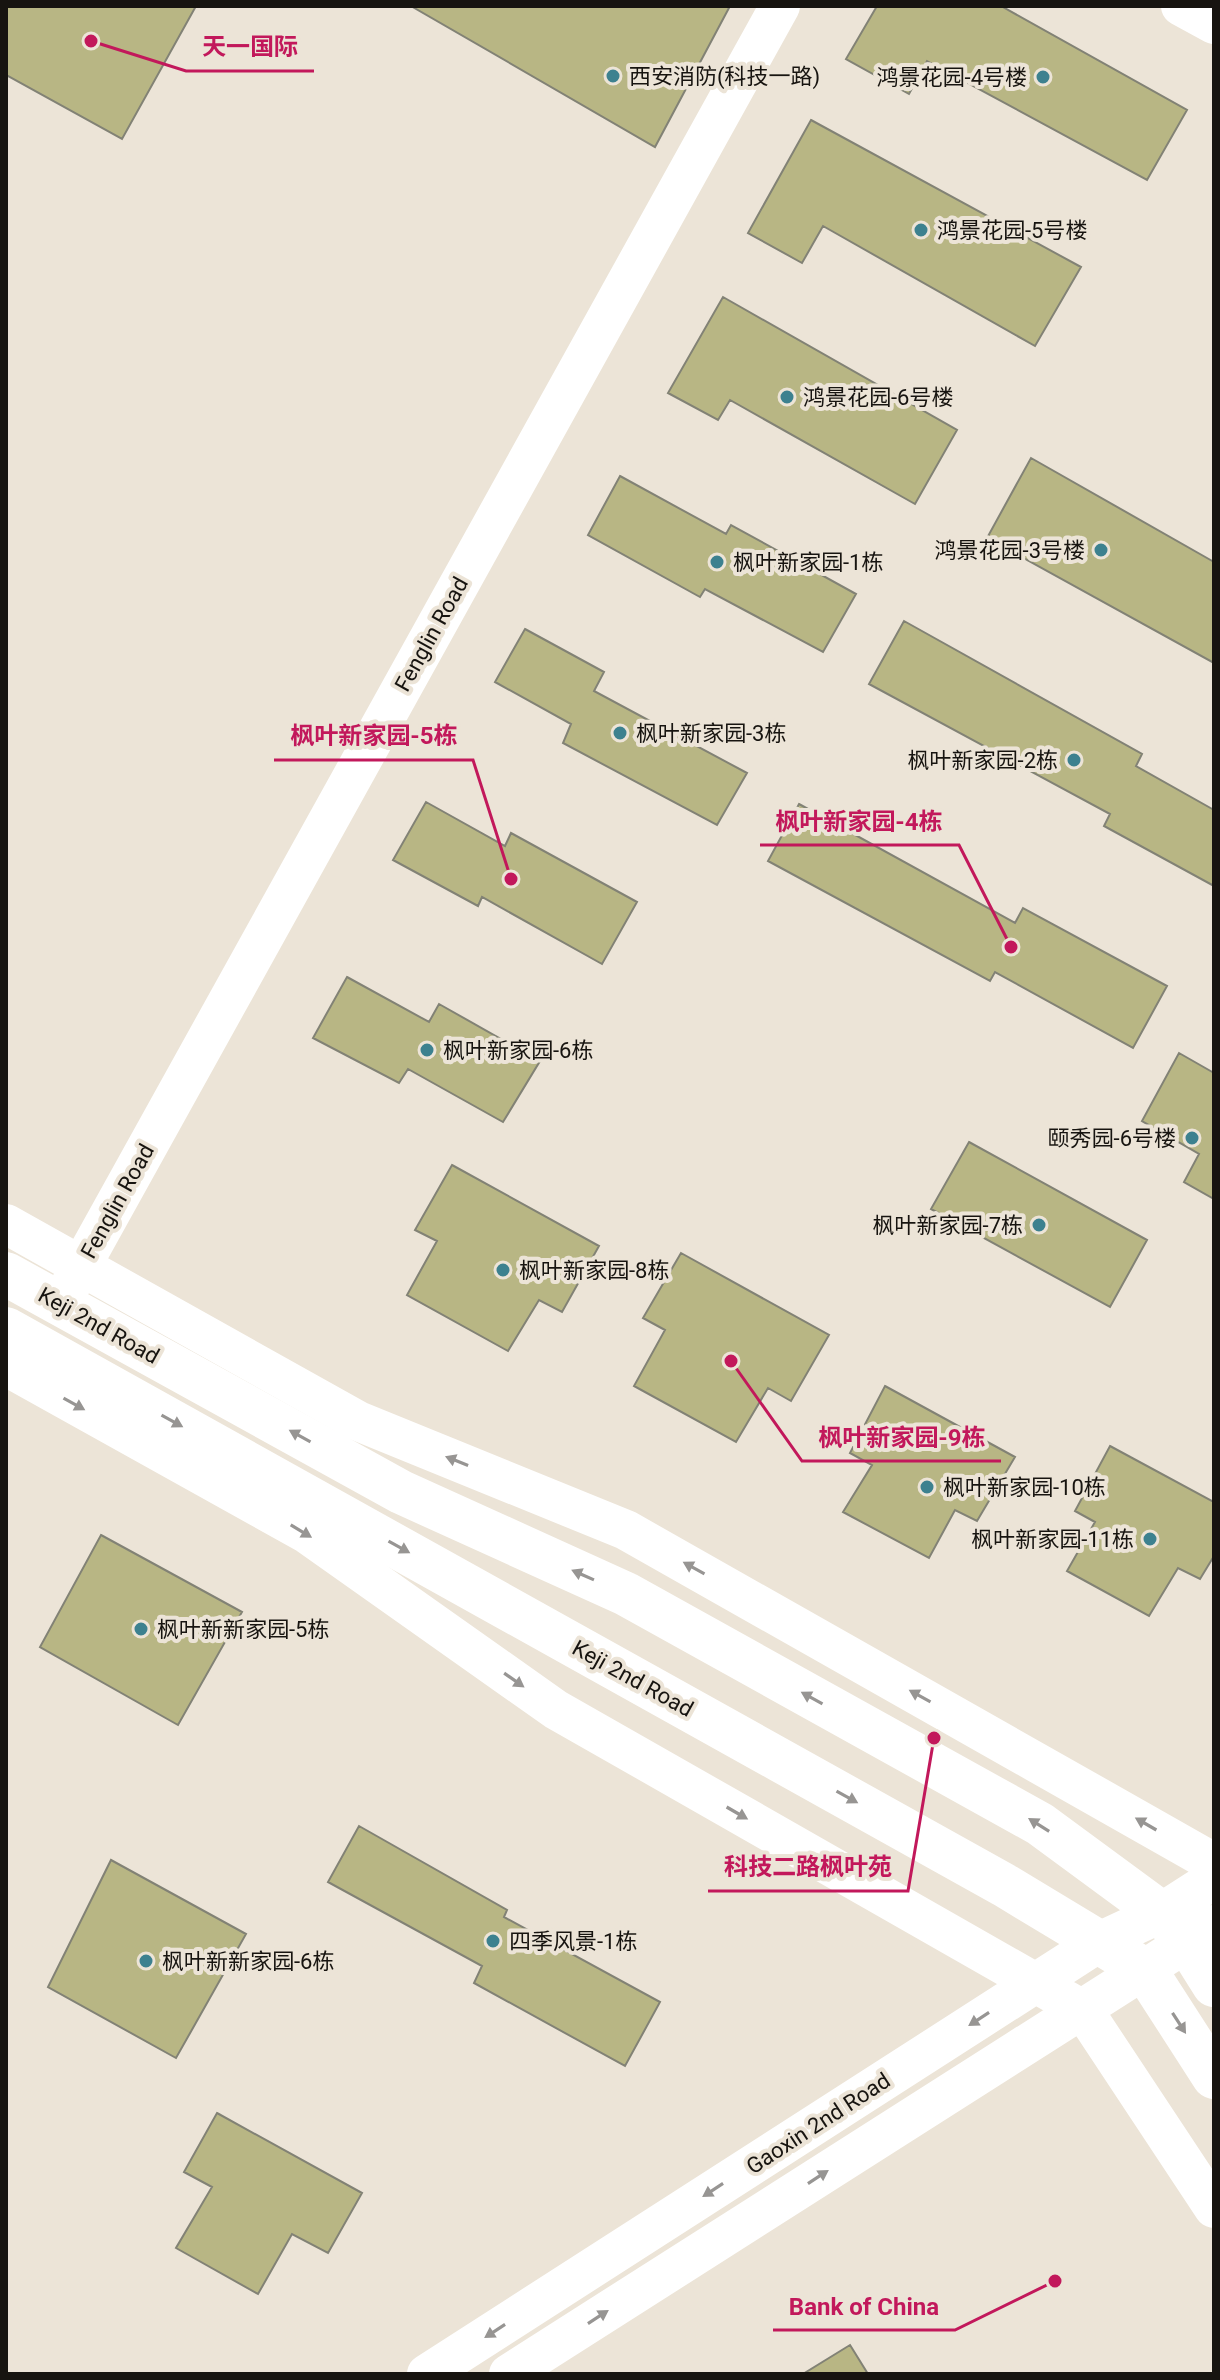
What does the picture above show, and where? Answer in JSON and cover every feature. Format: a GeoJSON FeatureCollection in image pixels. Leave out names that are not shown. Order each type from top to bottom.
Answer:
{"type":"FeatureCollection","features":[{"type":"Feature","properties":{"kind":"main road","name":"Keji 2nd Road"},"geometry":{"type":"LineString","coordinates":[[6,1274],[401,1492],[626,1594],[1040,1824],[1187,1927],[1214,1985]]}},
{"type":"Feature","properties":{"kind":"main road","name":"Keji 2nd Road"},"geometry":{"type":"LineString","coordinates":[[6,1329],[1101,1941],[1145,1970],[1214,2077]]}},
{"type":"Feature","properties":{"kind":"street","name":"Fenglin Road"},"geometry":{"type":"LineString","coordinates":[[60,1304],[780,6]]}},
{"type":"Feature","properties":{"kind":"street"},"geometry":{"type":"LineString","coordinates":[[1181,6],[1214,24]]}},
{"type":"Feature","properties":{"kind":"street"},"geometry":{"type":"LineString","coordinates":[[6,1224],[358,1421],[626,1530],[1214,1863]]}},
{"type":"Feature","properties":{"kind":"street"},"geometry":{"type":"LineString","coordinates":[[6,1366],[306,1533],[555,1709],[1083,2010],[1214,2208]]}},
{"type":"Feature","properties":{"kind":"street","name":"Gaoxin 2nd Road"},"geometry":{"type":"LineString","coordinates":[[509,2374],[1145,1970],[1187,1927],[1214,1879]]}},
{"type":"Feature","properties":{"kind":"street","name":"Gaoxin 2nd Road"},"geometry":{"type":"LineString","coordinates":[[427,2374],[1101,1941],[1187,1927]]}},
{"type":"Feature","properties":{"kind":"building"},"geometry":{"type":"Polygon","coordinates":[[[6,6],[196,6],[122,139],[6,75],[6,6]]]}},
{"type":"Feature","properties":{"kind":"building","name":"西安消防(科技一路)"},"geometry":{"type":"Polygon","coordinates":[[[411,6],[730,6],[655,147],[411,6]]]}},
{"type":"Feature","properties":{"kind":"building","name":"鸿景花园-4号楼"},"geometry":{"type":"Polygon","coordinates":[[[877,6],[1001,6],[1187,110],[1147,180],[927,61],[909,94],[846,59],[877,6]]]}},
{"type":"Feature","properties":{"kind":"building","name":"鸿景花园-5号楼"},"geometry":{"type":"Polygon","coordinates":[[[811,120],[1081,267],[1035,346],[823,226],[802,263],[748,233],[811,120]]]}},
{"type":"Feature","properties":{"kind":"building","name":"鸿景花园-6号楼"},"geometry":{"type":"Polygon","coordinates":[[[723,297],[957,430],[915,504],[730,400],[718,420],[668,393],[723,297]]]}},
{"type":"Feature","properties":{"kind":"building","name":"鸿景花园-3号楼"},"geometry":{"type":"Polygon","coordinates":[[[1031,458],[1214,562],[1214,663],[987,538],[1031,458]]]}},
{"type":"Feature","properties":{"kind":"building","name":"枫叶新家园-1栋"},"geometry":{"type":"Polygon","coordinates":[[[620,476],[726,534],[731,525],[856,594],[823,652],[705,589],[700,597],[588,535],[620,476]]]}},
{"type":"Feature","properties":{"kind":"building","name":"枫叶新家园-2栋"},"geometry":{"type":"Polygon","coordinates":[[[904,621],[1142,754],[1136,766],[1214,810],[1214,886],[1104,826],[1110,814],[869,684],[904,621]]]}},
{"type":"Feature","properties":{"kind":"building","name":"枫叶新家园-3栋"},"geometry":{"type":"Polygon","coordinates":[[[525,629],[604,672],[594,691],[747,773],[717,825],[563,743],[571,724],[495,682],[525,629]]]}},
{"type":"Feature","properties":{"kind":"building"},"geometry":{"type":"Polygon","coordinates":[[[426,802],[505,846],[511,833],[637,902],[602,964],[482,897],[478,906],[393,860],[426,802]]]}},
{"type":"Feature","properties":{"kind":"building"},"geometry":{"type":"Polygon","coordinates":[[[799,804],[1015,923],[1023,908],[1167,986],[1133,1048],[995,972],[990,981],[768,861],[799,804]]]}},
{"type":"Feature","properties":{"kind":"building","name":"枫叶新家园-6栋"},"geometry":{"type":"Polygon","coordinates":[[[347,977],[429,1022],[439,1004],[540,1061],[503,1122],[408,1069],[399,1083],[313,1038],[347,977]]]}},
{"type":"Feature","properties":{"kind":"building","name":"颐秀园-6号楼"},"geometry":{"type":"Polygon","coordinates":[[[1179,1053],[1214,1073],[1214,1199],[1184,1182],[1199,1154],[1142,1121],[1179,1053]]]}},
{"type":"Feature","properties":{"kind":"building","name":"枫叶新家园-7栋"},"geometry":{"type":"Polygon","coordinates":[[[969,1142],[1147,1240],[1110,1307],[931,1209],[969,1142]]]}},
{"type":"Feature","properties":{"kind":"building","name":"枫叶新家园-8栋"},"geometry":{"type":"Polygon","coordinates":[[[452,1165],[599,1246],[562,1312],[539,1300],[508,1351],[407,1295],[437,1241],[415,1230],[452,1165]]]}},
{"type":"Feature","properties":{"kind":"building"},"geometry":{"type":"Polygon","coordinates":[[[681,1253],[829,1335],[791,1401],[768,1388],[736,1442],[634,1386],[665,1330],[643,1318],[681,1253]]]}},
{"type":"Feature","properties":{"kind":"building","name":"枫叶新家园-10栋"},"geometry":{"type":"Polygon","coordinates":[[[885,1386],[1015,1457],[977,1521],[955,1510],[929,1558],[843,1512],[872,1465],[850,1453],[885,1386]]]}},
{"type":"Feature","properties":{"kind":"building","name":"枫叶新家园-11栋"},"geometry":{"type":"Polygon","coordinates":[[[1110,1446],[1214,1502],[1214,1556],[1200,1579],[1178,1568],[1149,1616],[1067,1571],[1095,1522],[1075,1511],[1110,1446]]]}},
{"type":"Feature","properties":{"kind":"building","name":"枫叶新新家园-5栋"},"geometry":{"type":"Polygon","coordinates":[[[101,1535],[242,1612],[178,1725],[40,1647],[101,1535]]]}},
{"type":"Feature","properties":{"kind":"building","name":"四季风景-1栋"},"geometry":{"type":"Polygon","coordinates":[[[359,1826],[507,1910],[504,1917],[660,2002],[625,2066],[474,1983],[482,1966],[328,1882],[359,1826]]]}},
{"type":"Feature","properties":{"kind":"building","name":"枫叶新新家园-6栋"},"geometry":{"type":"Polygon","coordinates":[[[111,1860],[246,1934],[176,2058],[48,1987],[111,1860]]]}},
{"type":"Feature","properties":{"kind":"building"},"geometry":{"type":"Polygon","coordinates":[[[217,2113],[362,2193],[328,2253],[292,2234],[258,2294],[176,2248],[212,2187],[184,2172],[217,2113]]]}},
{"type":"Feature","properties":{"kind":"building"},"geometry":{"type":"Polygon","coordinates":[[[850,2345],[868,2374],[803,2374],[850,2345]]]}},
{"type":"Feature","properties":{"kind":"place","name":"天一国际"},"geometry":{"type":"Point","coordinates":[91,41]}},
{"type":"Feature","properties":{"kind":"place","name":"西安消防(科技一路)"},"geometry":{"type":"Point","coordinates":[613,76]}},
{"type":"Feature","properties":{"kind":"place","name":"鸿景花园-4号楼"},"geometry":{"type":"Point","coordinates":[1043,77]}},
{"type":"Feature","properties":{"kind":"place","name":"鸿景花园-5号楼"},"geometry":{"type":"Point","coordinates":[921,230]}},
{"type":"Feature","properties":{"kind":"place","name":"鸿景花园-6号楼"},"geometry":{"type":"Point","coordinates":[787,397]}},
{"type":"Feature","properties":{"kind":"place","name":"鸿景花园-3号楼"},"geometry":{"type":"Point","coordinates":[1101,550]}},
{"type":"Feature","properties":{"kind":"place","name":"枫叶新家园-1栋"},"geometry":{"type":"Point","coordinates":[717,562]}},
{"type":"Feature","properties":{"kind":"place","name":"枫叶新家园-3栋"},"geometry":{"type":"Point","coordinates":[620,733]}},
{"type":"Feature","properties":{"kind":"place","name":"枫叶新家园-2栋"},"geometry":{"type":"Point","coordinates":[1074,760]}},
{"type":"Feature","properties":{"kind":"place","name":"枫叶新家园-5栋"},"geometry":{"type":"Point","coordinates":[511,879]}},
{"type":"Feature","properties":{"kind":"place","name":"枫叶新家园-4栋"},"geometry":{"type":"Point","coordinates":[1011,947]}},
{"type":"Feature","properties":{"kind":"place","name":"枫叶新家园-6栋"},"geometry":{"type":"Point","coordinates":[427,1050]}},
{"type":"Feature","properties":{"kind":"place","name":"颐秀园-6号楼"},"geometry":{"type":"Point","coordinates":[1192,1138]}},
{"type":"Feature","properties":{"kind":"place","name":"枫叶新家园-7栋"},"geometry":{"type":"Point","coordinates":[1039,1225]}},
{"type":"Feature","properties":{"kind":"place","name":"枫叶新家园-8栋"},"geometry":{"type":"Point","coordinates":[503,1270]}},
{"type":"Feature","properties":{"kind":"place","name":"枫叶新家园-9栋"},"geometry":{"type":"Point","coordinates":[731,1361]}},
{"type":"Feature","properties":{"kind":"place","name":"枫叶新家园-10栋"},"geometry":{"type":"Point","coordinates":[927,1487]}},
{"type":"Feature","properties":{"kind":"place","name":"枫叶新家园-11栋"},"geometry":{"type":"Point","coordinates":[1150,1539]}},
{"type":"Feature","properties":{"kind":"place","name":"枫叶新新家园-5栋"},"geometry":{"type":"Point","coordinates":[141,1629]}},
{"type":"Feature","properties":{"kind":"place","name":"科技二路枫叶苑"},"geometry":{"type":"Point","coordinates":[934,1738]}},
{"type":"Feature","properties":{"kind":"place","name":"四季风景-1栋"},"geometry":{"type":"Point","coordinates":[493,1941]}},
{"type":"Feature","properties":{"kind":"place","name":"枫叶新新家园-6栋"},"geometry":{"type":"Point","coordinates":[146,1961]}},
{"type":"Feature","properties":{"kind":"place","name":"Bank of China"},"geometry":{"type":"Point","coordinates":[1055,2281]}}]}
